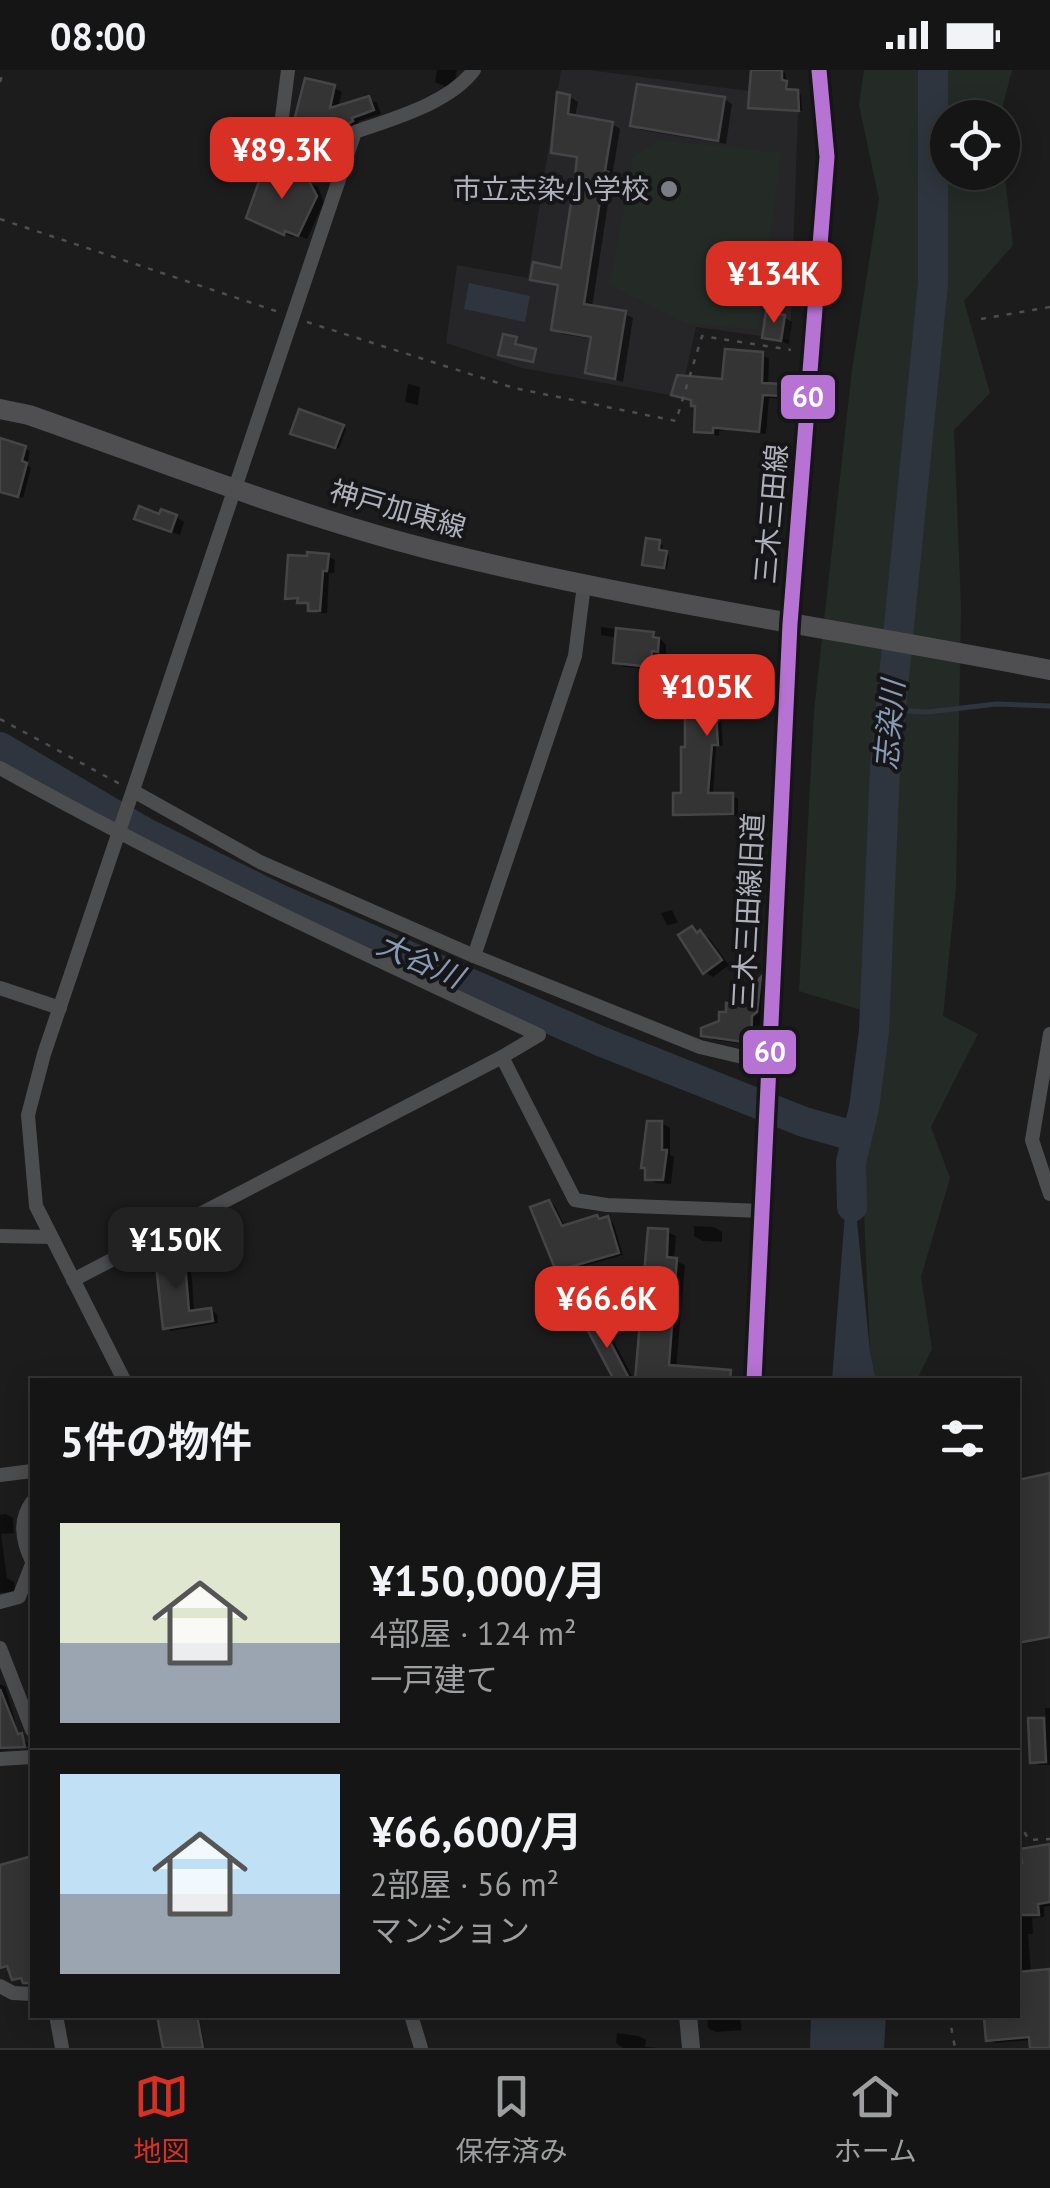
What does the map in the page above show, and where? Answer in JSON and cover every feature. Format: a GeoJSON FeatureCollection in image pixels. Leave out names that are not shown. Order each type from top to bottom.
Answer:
{"type":"FeatureCollection","features":[{"type":"Feature","properties":{"kind":"main road","name":"三木三田線"},"geometry":{"type":"LineString","coordinates":[[819,70],[827,156],[790,624],[1050,670]]}},
{"type":"Feature","properties":{"kind":"main road","name":"神戸加東線"},"geometry":{"type":"LineString","coordinates":[[0,409],[29,415],[237,489],[428,549],[584,585],[790,624]]}},
{"type":"Feature","properties":{"kind":"main road","name":"三木三田線"},"geometry":{"type":"LineString","coordinates":[[947,650],[1050,654]]}},
{"type":"Feature","properties":{"kind":"street"},"geometry":{"type":"LineString","coordinates":[[288,70],[279,142],[344,169]]}},
{"type":"Feature","properties":{"kind":"street"},"geometry":{"type":"LineString","coordinates":[[123,1378],[36,1206],[28,1115],[60,1008],[354,132],[415,111],[466,80],[474,70]]}},
{"type":"Feature","properties":{"kind":"street"},"geometry":{"type":"LineString","coordinates":[[474,956],[575,656],[584,585]]}},
{"type":"Feature","properties":{"kind":"street","name":"三木三田線旧道"},"geometry":{"type":"LineString","coordinates":[[754,1378],[790,624]]}},
{"type":"Feature","properties":{"kind":"street"},"geometry":{"type":"LineString","coordinates":[[0,768],[119,834],[539,1035],[73,1280]]}},
{"type":"Feature","properties":{"kind":"street"},"geometry":{"type":"LineString","coordinates":[[135,792],[260,862],[474,956],[700,1047],[768,1063]]}},
{"type":"Feature","properties":{"kind":"street"},"geometry":{"type":"LineString","coordinates":[[0,988],[60,1008]]}},
{"type":"Feature","properties":{"kind":"street"},"geometry":{"type":"LineString","coordinates":[[1050,1034],[1032,1124],[1032,1140],[1050,1194]]}},
{"type":"Feature","properties":{"kind":"street"},"geometry":{"type":"LineString","coordinates":[[502,1057],[575,1200],[607,1205],[762,1211]]}},
{"type":"Feature","properties":{"kind":"street"},"geometry":{"type":"LineString","coordinates":[[1032,1124],[1050,1122]]}},
{"type":"Feature","properties":{"kind":"street"},"geometry":{"type":"LineString","coordinates":[[0,1236],[50,1237]]}},
{"type":"Feature","properties":{"kind":"street"},"geometry":{"type":"LineString","coordinates":[[0,1474],[30,1470]]}},
{"type":"Feature","properties":{"kind":"street"},"geometry":{"type":"LineString","coordinates":[[30,1505],[24,1514],[24,1545],[30,1558]]}},
{"type":"Feature","properties":{"kind":"street"},"geometry":{"type":"LineString","coordinates":[[0,1602],[20,1596],[30,1568]]}},
{"type":"Feature","properties":{"kind":"street"},"geometry":{"type":"LineString","coordinates":[[0,1648],[30,1725]]}},
{"type":"Feature","properties":{"kind":"street"},"geometry":{"type":"LineString","coordinates":[[0,1760],[30,1757]]}},
{"type":"Feature","properties":{"kind":"street"},"geometry":{"type":"LineString","coordinates":[[0,1986],[14,1993],[30,1994]]}},
{"type":"Feature","properties":{"kind":"street"},"geometry":{"type":"LineString","coordinates":[[57,2018],[62,2048]]}},
{"type":"Feature","properties":{"kind":"street"},"geometry":{"type":"LineString","coordinates":[[412,2018],[421,2048]]}},
{"type":"Feature","properties":{"kind":"street"},"geometry":{"type":"LineString","coordinates":[[688,2018],[691,2048]]}},
{"type":"Feature","properties":{"kind":"path"},"geometry":{"type":"LineString","coordinates":[[0,82],[4,70]]}},
{"type":"Feature","properties":{"kind":"path"},"geometry":{"type":"LineString","coordinates":[[0,219],[514,388],[676,421],[702,336],[812,354]]}},
{"type":"Feature","properties":{"kind":"path"},"geometry":{"type":"LineString","coordinates":[[981,318],[1050,307]]}},
{"type":"Feature","properties":{"kind":"path"},"geometry":{"type":"LineString","coordinates":[[0,718],[135,792]]}},
{"type":"Feature","properties":{"kind":"path"},"geometry":{"type":"LineString","coordinates":[[1020,1824],[1029,1840],[1050,1838]]}},
{"type":"Feature","properties":{"kind":"path"},"geometry":{"type":"LineString","coordinates":[[949,2018],[954,2048]]}},
{"type":"Feature","properties":{"kind":"shaded area","name":"市立志染小学校"},"geometry":{"type":"Polygon","coordinates":[[[561,70],[589,70],[749,91],[748,108],[798,112],[790,340],[696,327],[681,394],[670,395],[522,368],[446,343],[457,265],[528,278],[561,70]]]}},
{"type":"Feature","properties":{"kind":"shaded area"},"geometry":{"type":"Polygon","coordinates":[[[864,70],[1012,70],[1004,100],[930,100],[930,190],[1006,190],[1013,245],[964,301],[990,393],[954,430],[961,607],[956,886],[943,1016],[978,1034],[931,1127],[950,1178],[921,1277],[932,1349],[918,1378],[876,1378],[870,1352],[863,1188],[881,1016],[799,991],[814,711],[852,370],[879,199],[859,105],[864,70]]]}},
{"type":"Feature","properties":{"kind":"shaded area"},"geometry":{"type":"Polygon","coordinates":[[[659,140],[781,153],[759,330],[685,323],[610,285],[633,157],[659,140]]]}},
{"type":"Feature","properties":{"kind":"shaded area"},"geometry":{"type":"Polygon","coordinates":[[[469,283],[530,296],[525,322],[464,309],[469,283]]]}},
{"type":"Feature","properties":{"kind":"shaded area"},"geometry":{"type":"Polygon","coordinates":[[[850,1150],[876,1378],[832,1378],[850,1150]]]}},
{"type":"Feature","properties":{"kind":"shaded area"},"geometry":{"type":"Polygon","coordinates":[[[811,2018],[886,2018],[884,2048],[810,2048],[811,2018]]]}},
{"type":"Feature","properties":{"kind":"building"},"geometry":{"type":"Polygon","coordinates":[[[751,70],[782,70],[786,89],[798,90],[799,111],[748,108],[751,70]]]}},
{"type":"Feature","properties":{"kind":"building"},"geometry":{"type":"Polygon","coordinates":[[[305,78],[335,85],[330,108],[369,96],[374,110],[352,118],[348,124],[325,127],[325,136],[304,137],[303,123],[294,121],[305,78]]]}},
{"type":"Feature","properties":{"kind":"building"},"geometry":{"type":"Polygon","coordinates":[[[637,84],[725,97],[718,141],[630,126],[637,84]]]}},
{"type":"Feature","properties":{"kind":"building"},"geometry":{"type":"Polygon","coordinates":[[[557,92],[570,95],[568,114],[613,122],[605,194],[601,194],[584,304],[626,311],[615,379],[585,373],[591,337],[551,330],[558,285],[530,280],[533,262],[561,268],[575,178],[577,157],[551,153],[557,92]]]}},
{"type":"Feature","properties":{"kind":"building"},"geometry":{"type":"Polygon","coordinates":[[[263,170],[308,179],[317,196],[298,236],[285,231],[284,235],[246,218],[263,170]]]}},
{"type":"Feature","properties":{"kind":"building"},"geometry":{"type":"Polygon","coordinates":[[[766,312],[785,315],[781,341],[762,338],[766,312]]]}},
{"type":"Feature","properties":{"kind":"building"},"geometry":{"type":"Polygon","coordinates":[[[503,334],[517,337],[515,344],[536,349],[533,362],[498,355],[503,334]]]}},
{"type":"Feature","properties":{"kind":"building"},"geometry":{"type":"Polygon","coordinates":[[[725,349],[763,352],[762,383],[783,384],[782,396],[763,395],[759,432],[713,428],[713,433],[694,432],[695,406],[691,406],[691,400],[671,395],[677,375],[722,379],[725,349]]]}},
{"type":"Feature","properties":{"kind":"building"},"geometry":{"type":"Polygon","coordinates":[[[299,409],[344,425],[335,448],[290,434],[299,409]]]}},
{"type":"Feature","properties":{"kind":"building"},"geometry":{"type":"Polygon","coordinates":[[[0,438],[26,446],[22,461],[27,463],[18,497],[0,492],[0,438]]]}},
{"type":"Feature","properties":{"kind":"building"},"geometry":{"type":"Polygon","coordinates":[[[139,506],[159,514],[161,509],[177,515],[171,532],[134,519],[139,506]]]}},
{"type":"Feature","properties":{"kind":"building"},"geometry":{"type":"Polygon","coordinates":[[[646,538],[660,540],[659,550],[667,551],[664,568],[642,565],[646,538]]]}},
{"type":"Feature","properties":{"kind":"building"},"geometry":{"type":"Polygon","coordinates":[[[307,552],[329,554],[327,571],[323,571],[320,611],[308,611],[308,603],[297,603],[298,598],[285,599],[288,555],[307,556],[307,552]]]}},
{"type":"Feature","properties":{"kind":"building"},"geometry":{"type":"Polygon","coordinates":[[[616,628],[654,632],[653,637],[659,638],[658,652],[652,651],[651,667],[613,663],[616,628]]]}},
{"type":"Feature","properties":{"kind":"building"},"geometry":{"type":"Polygon","coordinates":[[[713,658],[762,687],[763,709],[711,679],[718,745],[712,745],[708,793],[733,793],[733,814],[673,815],[673,793],[681,793],[681,747],[685,747],[685,714],[695,669],[686,664],[713,664],[713,658]]]}},
{"type":"Feature","properties":{"kind":"building"},"geometry":{"type":"Polygon","coordinates":[[[692,926],[697,933],[700,930],[722,960],[703,974],[678,935],[692,926]]]}},
{"type":"Feature","properties":{"kind":"building"},"geometry":{"type":"Polygon","coordinates":[[[761,977],[757,1012],[752,1016],[751,1043],[701,1036],[701,1028],[719,1021],[719,1012],[726,1012],[726,1003],[735,1004],[736,997],[740,998],[761,977]]]}},
{"type":"Feature","properties":{"kind":"building"},"geometry":{"type":"Polygon","coordinates":[[[647,1121],[662,1121],[662,1150],[667,1150],[663,1180],[645,1180],[645,1168],[641,1168],[647,1121]]]}},
{"type":"Feature","properties":{"kind":"building"},"geometry":{"type":"Polygon","coordinates":[[[549,1200],[562,1226],[597,1215],[599,1219],[608,1216],[619,1253],[556,1271],[530,1207],[549,1200]]]}},
{"type":"Feature","properties":{"kind":"building"},"geometry":{"type":"Polygon","coordinates":[[[648,1228],[668,1229],[667,1257],[677,1258],[669,1365],[731,1370],[730,1378],[635,1378],[648,1228]]]}},
{"type":"Feature","properties":{"kind":"building"},"geometry":{"type":"Polygon","coordinates":[[[181,1248],[189,1311],[211,1308],[213,1321],[163,1329],[155,1256],[164,1255],[164,1250],[181,1248]]]}},
{"type":"Feature","properties":{"kind":"building"},"geometry":{"type":"Polygon","coordinates":[[[598,1319],[629,1378],[613,1378],[585,1325],[598,1319]]]}},
{"type":"Feature","properties":{"kind":"building"},"geometry":{"type":"Polygon","coordinates":[[[1050,1473],[1050,1637],[1020,1643],[1020,1480],[1050,1473]]]}},
{"type":"Feature","properties":{"kind":"building"},"geometry":{"type":"Polygon","coordinates":[[[0,1689],[18,1734],[22,1733],[25,1747],[0,1748],[0,1689]]]}},
{"type":"Feature","properties":{"kind":"building"},"geometry":{"type":"Polygon","coordinates":[[[1028,1718],[1044,1718],[1046,1762],[1030,1763],[1028,1718]]]}},
{"type":"Feature","properties":{"kind":"building"},"geometry":{"type":"Polygon","coordinates":[[[1050,1844],[1050,1902],[1038,1904],[1039,1915],[1020,1915],[1020,1849],[1050,1844]]]}},
{"type":"Feature","properties":{"kind":"building"},"geometry":{"type":"Polygon","coordinates":[[[30,1857],[30,1983],[23,1983],[21,1978],[12,1980],[7,1966],[0,1968],[0,1865],[30,1857]]]}},
{"type":"Feature","properties":{"kind":"building"},"geometry":{"type":"Polygon","coordinates":[[[1050,1969],[1050,2048],[1030,2048],[1029,2037],[986,2041],[984,2018],[1020,2018],[1020,1972],[1050,1969]]]}},
{"type":"Feature","properties":{"kind":"building"},"geometry":{"type":"Polygon","coordinates":[[[158,2018],[198,2018],[203,2048],[163,2048],[158,2018]]]}},
{"type":"Feature","properties":{"kind":"waterway","name":"志染川"},"geometry":{"type":"LineString","coordinates":[[852,1207],[851,1162],[864,1108],[874,1031],[885,768],[933,283],[933,70]]}},
{"type":"Feature","properties":{"kind":"waterway"},"geometry":{"type":"LineString","coordinates":[[890,710],[928,712],[996,704],[1050,706]]}},
{"type":"Feature","properties":{"kind":"waterway","name":"大谷川"},"geometry":{"type":"LineString","coordinates":[[0,747],[144,832],[279,899],[600,1041],[804,1122],[857,1137]]}},
{"type":"Feature","properties":{"kind":"transit line","name":"60"},"geometry":{"type":"LineString","coordinates":[[754,1378],[790,624],[827,157],[819,70]]}},
{"type":"Feature","properties":{"kind":"place","name":"市立志染小学校"},"geometry":{"type":"Point","coordinates":[669,189]}}]}
